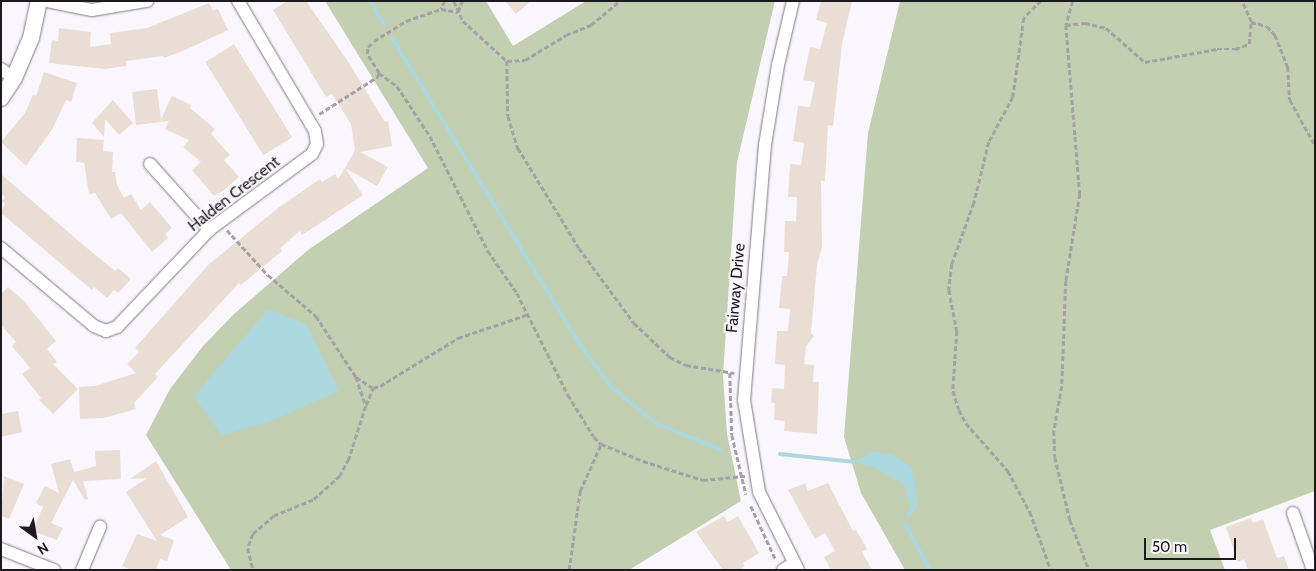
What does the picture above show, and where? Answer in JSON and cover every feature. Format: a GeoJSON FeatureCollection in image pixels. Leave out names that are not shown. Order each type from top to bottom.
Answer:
{"type":"FeatureCollection","features":[{"type":"Feature","properties":{"kind":"street"},"geometry":{"type":"LineString","coordinates":[[1,98],[8,74],[30,38],[39,1]]}},
{"type":"Feature","properties":{"kind":"street"},"geometry":{"type":"LineString","coordinates":[[47,1],[92,10],[147,1]]}},
{"type":"Feature","properties":{"kind":"street","name":"Halden Crescent"},"geometry":{"type":"LineString","coordinates":[[1,248],[94,326],[106,331],[117,327],[209,230],[312,154],[317,144],[309,120],[238,1]]}},
{"type":"Feature","properties":{"kind":"street","name":"Fairway Drive"},"geometry":{"type":"LineString","coordinates":[[793,1],[765,145],[745,374],[745,418],[755,474],[769,514],[796,566]]}},
{"type":"Feature","properties":{"kind":"street"},"geometry":{"type":"LineString","coordinates":[[150,164],[209,230]]}},
{"type":"Feature","properties":{"kind":"street"},"geometry":{"type":"LineString","coordinates":[[1293,513],[1313,570]]}},
{"type":"Feature","properties":{"kind":"street"},"geometry":{"type":"LineString","coordinates":[[82,570],[100,527]]}},
{"type":"Feature","properties":{"kind":"street"},"geometry":{"type":"LineString","coordinates":[[1,549],[54,570]]}},
{"type":"Feature","properties":{"kind":"street"},"geometry":{"type":"LineString","coordinates":[[783,570],[796,566]]}},
{"type":"Feature","properties":{"kind":"path"},"geometry":{"type":"LineString","coordinates":[[441,9],[445,1]]}},
{"type":"Feature","properties":{"kind":"path"},"geometry":{"type":"LineString","coordinates":[[454,1],[458,12],[472,30],[485,38],[507,61],[508,116],[518,148],[579,248],[634,324],[658,349],[686,365],[745,374]]}},
{"type":"Feature","properties":{"kind":"path"},"geometry":{"type":"LineString","coordinates":[[458,12],[462,1]]}},
{"type":"Feature","properties":{"kind":"path"},"geometry":{"type":"LineString","coordinates":[[507,61],[525,60],[566,35],[591,25],[620,1]]}},
{"type":"Feature","properties":{"kind":"path"},"geometry":{"type":"LineString","coordinates":[[1041,1],[1024,18],[1013,97],[989,142],[974,204],[952,264],[949,290],[957,331],[953,391],[959,410],[966,423],[1008,471],[1030,512],[1051,570]]}},
{"type":"Feature","properties":{"kind":"path"},"geometry":{"type":"LineString","coordinates":[[1073,1],[1066,25],[1080,194],[1066,281],[1062,386],[1054,431],[1055,457],[1070,520],[1089,570]]}},
{"type":"Feature","properties":{"kind":"path"},"geometry":{"type":"LineString","coordinates":[[1066,25],[1085,23],[1106,28],[1145,62],[1244,47],[1252,40],[1251,22],[1242,1]]}},
{"type":"Feature","properties":{"kind":"path"},"geometry":{"type":"LineString","coordinates":[[458,12],[441,9],[399,25],[368,47],[367,54],[379,73],[397,86],[430,136],[488,250],[529,314],[568,395],[601,444],[703,480],[755,474]]}},
{"type":"Feature","properties":{"kind":"path"},"geometry":{"type":"LineString","coordinates":[[1251,22],[1267,26],[1275,35],[1288,67],[1290,100],[1315,145]]}},
{"type":"Feature","properties":{"kind":"path"},"geometry":{"type":"LineString","coordinates":[[309,120],[377,78],[379,73]]}},
{"type":"Feature","properties":{"kind":"path"},"geometry":{"type":"LineString","coordinates":[[220,222],[268,275],[316,316],[356,377],[366,406]]}},
{"type":"Feature","properties":{"kind":"path"},"geometry":{"type":"LineString","coordinates":[[253,570],[248,548],[253,534],[274,516],[313,500],[340,476],[350,458],[373,388],[387,383],[458,338],[529,314]]}},
{"type":"Feature","properties":{"kind":"path"},"geometry":{"type":"LineString","coordinates":[[356,377],[373,388]]}},
{"type":"Feature","properties":{"kind":"path"},"geometry":{"type":"LineString","coordinates":[[569,570],[580,492],[601,444]]}},
{"type":"Feature","properties":{"kind":"green space"},"geometry":{"type":"Polygon","coordinates":[[[325,1],[486,1],[513,46],[586,1],[775,1],[737,162],[723,376],[727,434],[741,501],[629,570],[231,570],[146,435],[170,389],[203,346],[234,314],[308,250],[428,168],[325,1]]]}},
{"type":"Feature","properties":{"kind":"green space"},"geometry":{"type":"Polygon","coordinates":[[[900,1],[1315,1],[1315,491],[1210,530],[1225,570],[905,570],[861,493],[844,437],[868,133],[900,1]]]}},
{"type":"Feature","properties":{"kind":"water"},"geometry":{"type":"Polygon","coordinates":[[[268,309],[306,324],[339,391],[269,422],[221,435],[194,396],[268,309]]]}},
{"type":"Feature","properties":{"kind":"water"},"geometry":{"type":"Polygon","coordinates":[[[873,451],[894,455],[912,468],[918,504],[905,524],[910,505],[904,485],[876,468],[855,462],[873,451]]]}},
{"type":"Feature","properties":{"kind":"building"},"geometry":{"type":"Polygon","coordinates":[[[287,1],[306,1],[349,63],[385,122],[388,121],[392,146],[360,152],[388,167],[377,186],[345,168],[355,150],[351,124],[332,94],[326,97],[273,10],[287,1]]]}},
{"type":"Feature","properties":{"kind":"building"},"geometry":{"type":"Polygon","coordinates":[[[505,1],[531,1],[516,14],[505,1]]]}},
{"type":"Feature","properties":{"kind":"building"},"geometry":{"type":"Polygon","coordinates":[[[821,1],[852,1],[842,44],[833,126],[828,125],[825,181],[821,181],[822,247],[817,265],[811,333],[814,336],[806,346],[804,364],[814,365],[813,382],[819,382],[817,434],[784,431],[785,421],[774,420],[775,403],[771,403],[772,388],[784,389],[785,365],[775,364],[777,331],[788,331],[790,309],[779,308],[782,276],[787,276],[789,252],[784,252],[785,221],[796,221],[797,197],[788,197],[790,164],[801,165],[804,143],[793,141],[798,106],[810,107],[815,82],[803,80],[810,47],[820,49],[827,23],[816,20],[821,1]]]}},
{"type":"Feature","properties":{"kind":"building"},"geometry":{"type":"Polygon","coordinates":[[[209,3],[213,11],[218,9],[228,30],[164,58],[163,56],[126,61],[126,66],[105,69],[49,63],[52,40],[58,41],[59,28],[91,32],[90,47],[111,44],[110,33],[147,28],[209,3]]]}},
{"type":"Feature","properties":{"kind":"building"},"geometry":{"type":"Polygon","coordinates":[[[234,44],[292,137],[263,155],[205,62],[234,44]]]}},
{"type":"Feature","properties":{"kind":"building"},"geometry":{"type":"Polygon","coordinates":[[[44,72],[77,83],[71,102],[66,100],[53,128],[26,166],[1,142],[25,113],[33,95],[36,96],[44,72]]]}},
{"type":"Feature","properties":{"kind":"building"},"geometry":{"type":"Polygon","coordinates":[[[157,89],[161,119],[172,96],[191,105],[190,108],[215,129],[211,134],[230,155],[224,160],[239,177],[223,191],[214,196],[192,170],[201,162],[183,147],[189,140],[165,129],[169,121],[136,125],[132,92],[157,89]]]}},
{"type":"Feature","properties":{"kind":"building"},"geometry":{"type":"Polygon","coordinates":[[[113,100],[133,123],[119,135],[105,119],[104,137],[92,123],[113,100]]]}},
{"type":"Feature","properties":{"kind":"building"},"geometry":{"type":"Polygon","coordinates":[[[77,138],[104,140],[103,151],[113,152],[112,172],[115,172],[117,185],[124,198],[131,194],[141,210],[150,202],[172,228],[165,234],[168,238],[152,252],[121,213],[111,219],[95,193],[89,194],[84,163],[76,162],[77,138]]]}},
{"type":"Feature","properties":{"kind":"building"},"geometry":{"type":"Polygon","coordinates":[[[345,168],[363,195],[302,235],[300,231],[280,248],[282,251],[241,285],[239,283],[155,374],[158,377],[134,403],[136,409],[104,418],[80,419],[79,387],[95,386],[136,373],[127,364],[139,352],[135,348],[208,265],[278,208],[320,179],[322,182],[335,174],[338,179],[345,168]]]}},
{"type":"Feature","properties":{"kind":"building"},"geometry":{"type":"Polygon","coordinates":[[[1,174],[115,271],[118,268],[131,279],[118,293],[114,290],[107,298],[94,287],[92,290],[1,213],[5,204],[2,201],[5,197],[1,194],[1,174]]]}},
{"type":"Feature","properties":{"kind":"building"},"geometry":{"type":"Polygon","coordinates":[[[8,287],[24,301],[56,341],[47,349],[57,362],[53,364],[78,389],[53,414],[39,400],[41,398],[22,374],[30,368],[12,346],[16,342],[1,325],[1,294],[8,287]]]}},
{"type":"Feature","properties":{"kind":"building"},"geometry":{"type":"Polygon","coordinates":[[[18,411],[22,432],[1,437],[1,414],[18,411]]]}},
{"type":"Feature","properties":{"kind":"building"},"geometry":{"type":"Polygon","coordinates":[[[120,450],[121,479],[83,481],[88,499],[85,500],[73,480],[51,523],[63,528],[57,540],[32,531],[43,507],[36,503],[45,486],[59,493],[51,464],[70,459],[74,472],[96,466],[95,451],[120,450]]]}},
{"type":"Feature","properties":{"kind":"building"},"geometry":{"type":"Polygon","coordinates":[[[156,461],[188,517],[160,535],[174,540],[167,561],[160,559],[156,570],[131,570],[122,566],[137,534],[157,541],[126,492],[147,478],[130,479],[156,461]]]}},
{"type":"Feature","properties":{"kind":"building"},"geometry":{"type":"Polygon","coordinates":[[[4,476],[24,484],[9,519],[1,516],[4,476]]]}},
{"type":"Feature","properties":{"kind":"building"},"geometry":{"type":"Polygon","coordinates":[[[805,483],[808,491],[828,483],[853,531],[856,530],[867,549],[862,552],[872,570],[831,570],[824,557],[835,551],[825,533],[815,539],[788,490],[805,483]]]}},
{"type":"Feature","properties":{"kind":"building"},"geometry":{"type":"Polygon","coordinates":[[[724,516],[728,522],[738,516],[759,553],[743,563],[745,566],[740,570],[723,570],[696,532],[724,516]]]}},
{"type":"Feature","properties":{"kind":"building"},"geometry":{"type":"Polygon","coordinates":[[[1251,518],[1253,523],[1263,519],[1277,558],[1284,556],[1289,570],[1248,570],[1244,559],[1238,562],[1226,527],[1251,518]]]}},
{"type":"Feature","properties":{"kind":"waterway"},"geometry":{"type":"LineString","coordinates":[[370,1],[384,24]]}},
{"type":"Feature","properties":{"kind":"waterway"},"geometry":{"type":"LineString","coordinates":[[392,38],[577,340],[611,387],[657,424],[720,449]]}},
{"type":"Feature","properties":{"kind":"waterway"},"geometry":{"type":"LineString","coordinates":[[780,454],[855,462]]}},
{"type":"Feature","properties":{"kind":"waterway"},"geometry":{"type":"LineString","coordinates":[[905,524],[930,570]]}}]}
